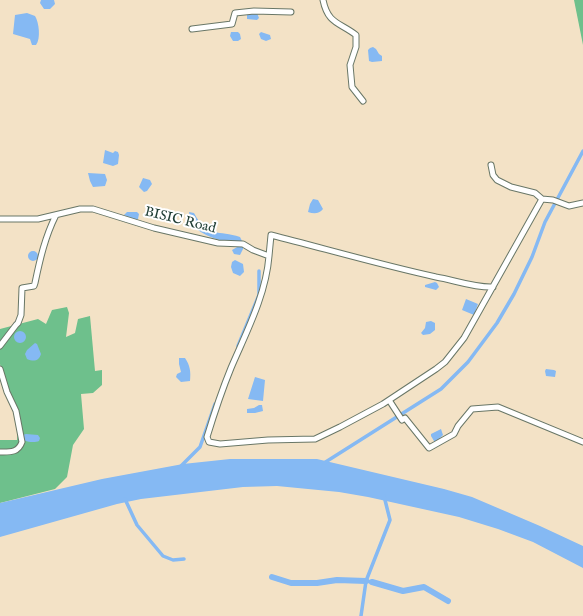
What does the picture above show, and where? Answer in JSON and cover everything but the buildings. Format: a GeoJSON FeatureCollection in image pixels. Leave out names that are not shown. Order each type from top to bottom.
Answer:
{"type":"FeatureCollection","features":[{"type":"Feature","properties":{"kind":"street"},"geometry":{"type":"LineString","coordinates":[[323,0],[325,10],[333,21],[346,27],[356,35],[356,47],[350,65],[352,87],[363,101]]}},
{"type":"Feature","properties":{"kind":"street"},"geometry":{"type":"LineString","coordinates":[[192,29],[232,24],[235,13],[254,11],[291,12]]}},
{"type":"Feature","properties":{"kind":"street"},"geometry":{"type":"LineString","coordinates":[[491,165],[493,175],[497,180],[511,187],[535,193],[542,199],[553,200],[569,206],[583,203]]}},
{"type":"Feature","properties":{"kind":"street"},"geometry":{"type":"LineString","coordinates":[[493,286],[469,284],[404,270],[271,235],[264,284],[242,346],[220,396],[207,437],[208,440],[213,443],[220,444],[315,439],[389,400],[445,362],[464,338],[542,199]]}},
{"type":"Feature","properties":{"kind":"street","name":"BISIC Road"},"geometry":{"type":"LineString","coordinates":[[0,219],[38,219],[80,209],[93,209],[154,228],[218,242],[243,244],[268,256]]}},
{"type":"Feature","properties":{"kind":"street"},"geometry":{"type":"LineString","coordinates":[[0,346],[18,323],[21,315],[22,288],[32,287],[35,284],[42,249],[48,231],[56,215]]}},
{"type":"Feature","properties":{"kind":"street"},"geometry":{"type":"LineString","coordinates":[[0,369],[7,392],[16,411],[22,442],[16,451],[0,452]]}},
{"type":"Feature","properties":{"kind":"street"},"geometry":{"type":"LineString","coordinates":[[389,400],[402,420],[405,418],[429,448],[454,434],[458,426],[472,409],[498,407],[583,442]]}},
{"type":"Feature","properties":{"kind":"green space"},"geometry":{"type":"Polygon","coordinates":[[[574,0],[583,0],[583,45],[574,0]]]}},
{"type":"Feature","properties":{"kind":"green space"},"geometry":{"type":"Polygon","coordinates":[[[67,307],[69,313],[66,337],[75,333],[78,319],[90,316],[95,371],[102,370],[102,385],[93,393],[81,394],[84,429],[73,445],[67,477],[55,489],[0,503],[0,440],[17,440],[19,414],[5,386],[0,364],[0,329],[38,319],[46,324],[52,310],[67,307]]]}},
{"type":"Feature","properties":{"kind":"water"},"geometry":{"type":"Polygon","coordinates":[[[41,0],[54,0],[55,4],[50,9],[44,9],[40,3],[41,0]]]}},
{"type":"Feature","properties":{"kind":"water"},"geometry":{"type":"Polygon","coordinates":[[[27,13],[35,16],[38,22],[39,39],[36,45],[32,45],[30,39],[13,34],[15,15],[27,13]]]}},
{"type":"Feature","properties":{"kind":"water"},"geometry":{"type":"Polygon","coordinates":[[[257,13],[259,18],[257,20],[247,19],[247,15],[257,13]]]}},
{"type":"Feature","properties":{"kind":"water"},"geometry":{"type":"Polygon","coordinates":[[[231,32],[238,32],[241,39],[238,41],[233,41],[230,36],[231,32]]]}},
{"type":"Feature","properties":{"kind":"water"},"geometry":{"type":"Polygon","coordinates":[[[261,32],[270,35],[271,39],[266,41],[261,39],[259,34],[261,32]]]}},
{"type":"Feature","properties":{"kind":"water"},"geometry":{"type":"Polygon","coordinates":[[[373,47],[382,56],[382,61],[369,61],[368,50],[373,47]]]}},
{"type":"Feature","properties":{"kind":"water"},"geometry":{"type":"Polygon","coordinates":[[[105,150],[113,153],[115,151],[118,152],[118,164],[113,166],[103,163],[105,150]]]}},
{"type":"Feature","properties":{"kind":"water"},"geometry":{"type":"Polygon","coordinates":[[[88,173],[105,174],[107,180],[105,186],[93,187],[88,173]]]}},
{"type":"Feature","properties":{"kind":"water"},"geometry":{"type":"Polygon","coordinates":[[[143,178],[150,180],[152,184],[147,191],[144,192],[139,187],[143,178]]]}},
{"type":"Feature","properties":{"kind":"water"},"geometry":{"type":"Polygon","coordinates":[[[313,199],[318,200],[323,209],[318,213],[308,212],[313,199]]]}},
{"type":"Feature","properties":{"kind":"water"},"geometry":{"type":"Polygon","coordinates":[[[127,212],[137,212],[139,214],[138,219],[133,219],[124,215],[127,212]]]}},
{"type":"Feature","properties":{"kind":"water"},"geometry":{"type":"Polygon","coordinates":[[[189,212],[194,213],[199,221],[209,230],[240,237],[242,241],[222,241],[207,236],[192,224],[189,212]]]}},
{"type":"Feature","properties":{"kind":"water"},"geometry":{"type":"Polygon","coordinates":[[[239,246],[243,246],[240,255],[234,254],[232,250],[239,246]]]}},
{"type":"Feature","properties":{"kind":"water"},"geometry":{"type":"Polygon","coordinates":[[[33,251],[38,256],[33,261],[28,256],[33,251]]]}},
{"type":"Feature","properties":{"kind":"water"},"geometry":{"type":"Polygon","coordinates":[[[235,260],[243,264],[244,272],[240,276],[233,273],[231,267],[232,262],[235,260]]]}},
{"type":"Feature","properties":{"kind":"water"},"geometry":{"type":"Polygon","coordinates":[[[435,282],[439,287],[436,290],[425,287],[425,285],[435,282]]]}},
{"type":"Feature","properties":{"kind":"water"},"geometry":{"type":"Polygon","coordinates":[[[466,299],[478,304],[474,315],[462,310],[466,299]]]}},
{"type":"Feature","properties":{"kind":"water"},"geometry":{"type":"Polygon","coordinates":[[[431,321],[435,323],[435,330],[430,334],[423,335],[421,333],[425,328],[426,322],[431,321]]]}},
{"type":"Feature","properties":{"kind":"water"},"geometry":{"type":"Polygon","coordinates":[[[20,331],[24,333],[26,337],[24,341],[20,343],[16,341],[14,337],[16,333],[20,331]]]}},
{"type":"Feature","properties":{"kind":"water"},"geometry":{"type":"Polygon","coordinates":[[[35,343],[37,344],[41,354],[39,358],[36,360],[27,359],[25,354],[27,350],[35,343]]]}},
{"type":"Feature","properties":{"kind":"water"},"geometry":{"type":"Polygon","coordinates":[[[179,358],[185,358],[188,363],[190,381],[181,382],[176,377],[177,374],[181,372],[179,358]]]}},
{"type":"Feature","properties":{"kind":"water"},"geometry":{"type":"Polygon","coordinates":[[[546,369],[556,371],[555,377],[546,376],[546,369]]]}},
{"type":"Feature","properties":{"kind":"water"},"geometry":{"type":"Polygon","coordinates":[[[255,377],[265,380],[263,401],[248,399],[255,377]]]}},
{"type":"Feature","properties":{"kind":"water"},"geometry":{"type":"Polygon","coordinates":[[[262,405],[263,411],[247,413],[247,409],[254,408],[262,405]]]}},
{"type":"Feature","properties":{"kind":"water"},"geometry":{"type":"Polygon","coordinates":[[[441,429],[443,435],[437,441],[434,441],[431,434],[441,429]]]}},
{"type":"Feature","properties":{"kind":"water"},"geometry":{"type":"Polygon","coordinates":[[[23,435],[38,435],[40,438],[39,441],[31,442],[23,440],[23,435]]]}},
{"type":"Feature","properties":{"kind":"water"},"geometry":{"type":"Polygon","coordinates":[[[230,459],[317,459],[472,497],[583,546],[583,568],[533,542],[459,517],[339,492],[277,486],[243,487],[141,499],[117,504],[0,537],[0,503],[102,479],[183,464],[230,459]]]}},
{"type":"Feature","properties":{"kind":"waterway"},"geometry":{"type":"LineString","coordinates":[[324,463],[441,389],[468,362],[497,323],[514,294],[532,257],[545,222],[583,151]]}},
{"type":"Feature","properties":{"kind":"waterway"},"geometry":{"type":"LineString","coordinates":[[238,346],[259,295],[259,271]]}},
{"type":"Feature","properties":{"kind":"waterway"},"geometry":{"type":"LineString","coordinates":[[180,467],[200,447],[215,404]]}},
{"type":"Feature","properties":{"kind":"waterway"},"geometry":{"type":"LineString","coordinates":[[372,582],[366,581],[390,520],[384,496]]}},
{"type":"Feature","properties":{"kind":"waterway"},"geometry":{"type":"LineString","coordinates":[[125,499],[137,525],[163,556],[173,560],[184,559]]}},
{"type":"Feature","properties":{"kind":"waterway"},"geometry":{"type":"LineString","coordinates":[[272,577],[291,583],[317,583],[337,580],[366,581]]}},
{"type":"Feature","properties":{"kind":"waterway"},"geometry":{"type":"LineString","coordinates":[[361,616],[366,581]]}},
{"type":"Feature","properties":{"kind":"waterway"},"geometry":{"type":"LineString","coordinates":[[372,582],[403,591],[424,587],[448,601]]}}]}
